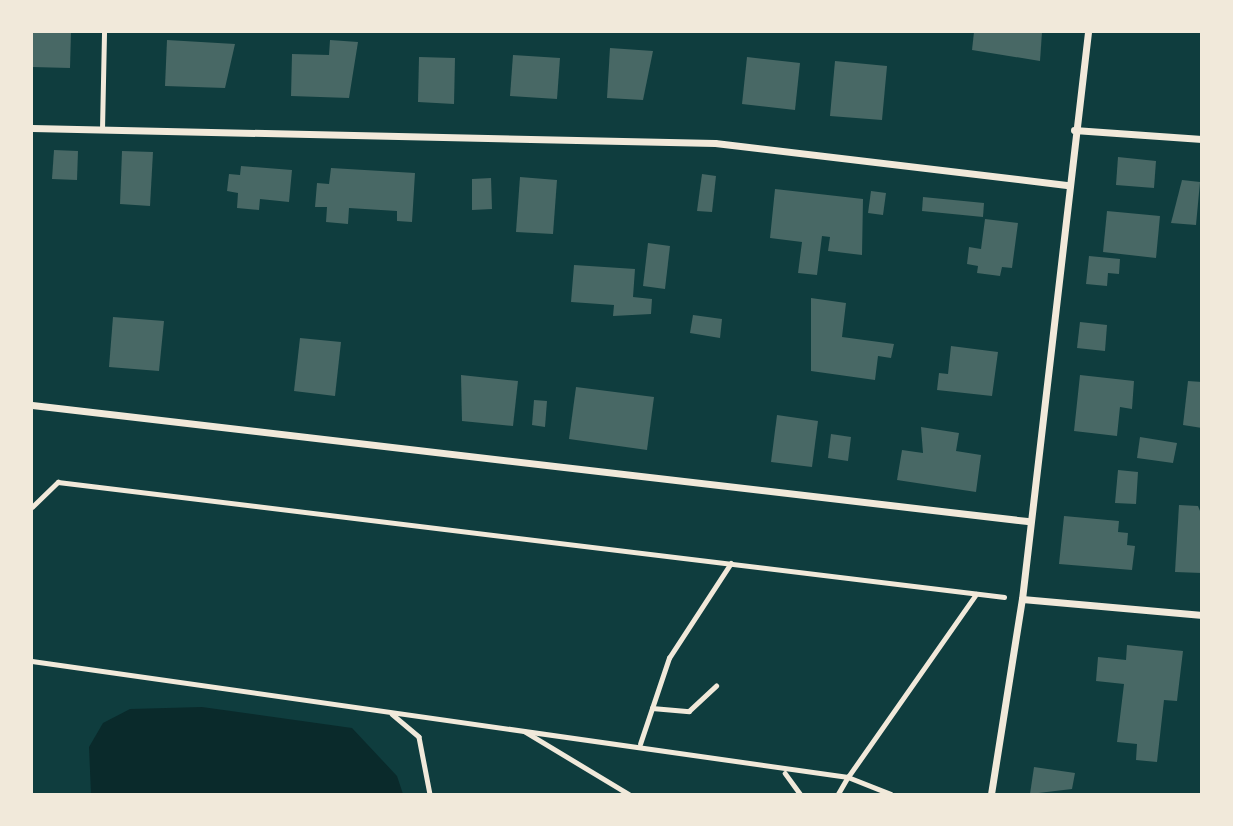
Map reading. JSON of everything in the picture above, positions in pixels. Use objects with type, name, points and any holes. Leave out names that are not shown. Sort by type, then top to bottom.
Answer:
[{"type":"street","points":[[992,794],[1021,599],[1027,522],[1066,185],[1088,32]]},
{"type":"street","points":[[32,128],[715,143],[1066,185]]},
{"type":"street","points":[[1074,130],[1202,139]]},
{"type":"street","points":[[32,405],[1027,522]]},
{"type":"street","points":[[1021,599],[1202,615]]},
{"type":"lane","points":[[102,129],[104,32]]},
{"type":"path","points":[[32,508],[58,482],[1021,599]]},
{"type":"path","points":[[639,744],[669,658],[731,563]]},
{"type":"path","points":[[838,794],[976,594]]},
{"type":"path","points":[[32,661],[391,713],[639,744],[785,772],[848,777],[891,794]]},
{"type":"path","points":[[652,708],[689,711],[716,686]]},
{"type":"path","points":[[391,713],[419,737],[430,794]]},
{"type":"path","points":[[520,729],[629,794]]},
{"type":"path","points":[[785,772],[800,794]]},
{"type":"water","points":[[202,707],[352,728],[397,776],[403,794],[91,794],[89,747],[103,723],[130,709]]},
{"type":"building","points":[[32,32],[71,32],[70,68],[32,67]]},
{"type":"building","points":[[974,32],[1042,32],[1040,61],[972,50]]},
{"type":"building","points":[[167,40],[235,44],[225,88],[165,86]]},
{"type":"building","points":[[330,40],[358,42],[349,98],[291,96],[292,54],[329,55]]},
{"type":"building","points":[[610,48],[653,51],[643,100],[607,98]]},
{"type":"building","points":[[513,55],[560,58],[557,99],[510,96]]},
{"type":"building","points":[[419,57],[455,58],[454,104],[418,102]]},
{"type":"building","points":[[747,57],[800,63],[795,110],[742,104]]},
{"type":"building","points":[[835,61],[887,66],[882,120],[830,116]]},
{"type":"building","points":[[54,150],[78,151],[77,180],[52,179]]},
{"type":"building","points":[[122,151],[153,152],[150,206],[120,204]]},
{"type":"building","points":[[1118,157],[1156,161],[1154,188],[1116,185]]},
{"type":"building","points":[[241,166],[292,170],[289,202],[260,199],[259,210],[237,208],[238,193],[227,191],[229,174],[240,175]]},
{"type":"building","points":[[331,168],[415,173],[412,222],[397,221],[397,211],[349,208],[348,224],[326,222],[327,207],[315,207],[317,183],[329,184]]},
{"type":"building","points":[[702,174],[716,176],[712,212],[697,211]]},
{"type":"building","points":[[520,177],[557,180],[553,234],[516,232]]},
{"type":"building","points":[[491,178],[492,209],[472,210],[472,179]]},
{"type":"building","points":[[1182,180],[1200,182],[1196,225],[1171,223]]},
{"type":"building","points":[[775,189],[863,199],[862,255],[828,251],[830,237],[822,236],[817,275],[798,273],[802,242],[770,238]]},
{"type":"building","points":[[871,191],[886,193],[883,215],[868,213]]},
{"type":"building","points":[[923,197],[984,203],[983,217],[922,211]]},
{"type":"building","points":[[1107,211],[1160,216],[1156,258],[1103,252]]},
{"type":"building","points":[[985,219],[1018,223],[1012,268],[1002,267],[1000,276],[977,273],[978,266],[967,264],[969,247],[981,249]]},
{"type":"building","points":[[648,243],[670,246],[665,289],[643,286]]},
{"type":"building","points":[[1089,256],[1120,259],[1119,274],[1108,273],[1107,286],[1086,284]]},
{"type":"building","points":[[574,265],[635,269],[633,297],[652,299],[651,314],[613,316],[614,305],[571,302]]},
{"type":"building","points":[[811,298],[846,303],[842,337],[894,344],[891,358],[878,356],[875,380],[811,371]]},
{"type":"building","points":[[693,315],[722,319],[720,338],[690,333]]},
{"type":"building","points":[[113,317],[164,321],[159,371],[109,367]]},
{"type":"building","points":[[1080,322],[1107,325],[1105,351],[1077,348]]},
{"type":"building","points":[[300,338],[341,342],[335,396],[294,391]]},
{"type":"building","points":[[951,346],[998,352],[992,396],[937,390],[939,373],[948,374]]},
{"type":"building","points":[[461,375],[518,381],[513,426],[462,421]]},
{"type":"building","points":[[1080,375],[1134,381],[1132,409],[1120,407],[1117,436],[1074,431]]},
{"type":"building","points":[[1188,381],[1202,382],[1202,428],[1183,425]]},
{"type":"building","points":[[576,387],[654,397],[647,450],[569,439]]},
{"type":"building","points":[[534,400],[547,401],[545,427],[532,425]]},
{"type":"building","points":[[777,415],[818,421],[812,467],[771,462]]},
{"type":"building","points":[[921,427],[959,433],[956,451],[981,455],[976,492],[897,480],[902,450],[923,453]]},
{"type":"building","points":[[831,434],[851,437],[848,461],[828,458]]},
{"type":"building","points":[[1140,437],[1177,443],[1173,463],[1137,458]]},
{"type":"building","points":[[1118,470],[1138,472],[1136,504],[1115,503]]},
{"type":"building","points":[[1179,505],[1198,506],[1202,516],[1202,573],[1175,572]]},
{"type":"building","points":[[1064,516],[1119,521],[1118,532],[1128,533],[1127,545],[1135,546],[1132,570],[1059,564]]},
{"type":"building","points":[[1127,645],[1183,651],[1177,701],[1164,700],[1157,762],[1136,760],[1137,744],[1117,742],[1124,684],[1096,681],[1098,657],[1126,660]]},
{"type":"building","points":[[1034,767],[1075,773],[1072,789],[1030,794]]}]
